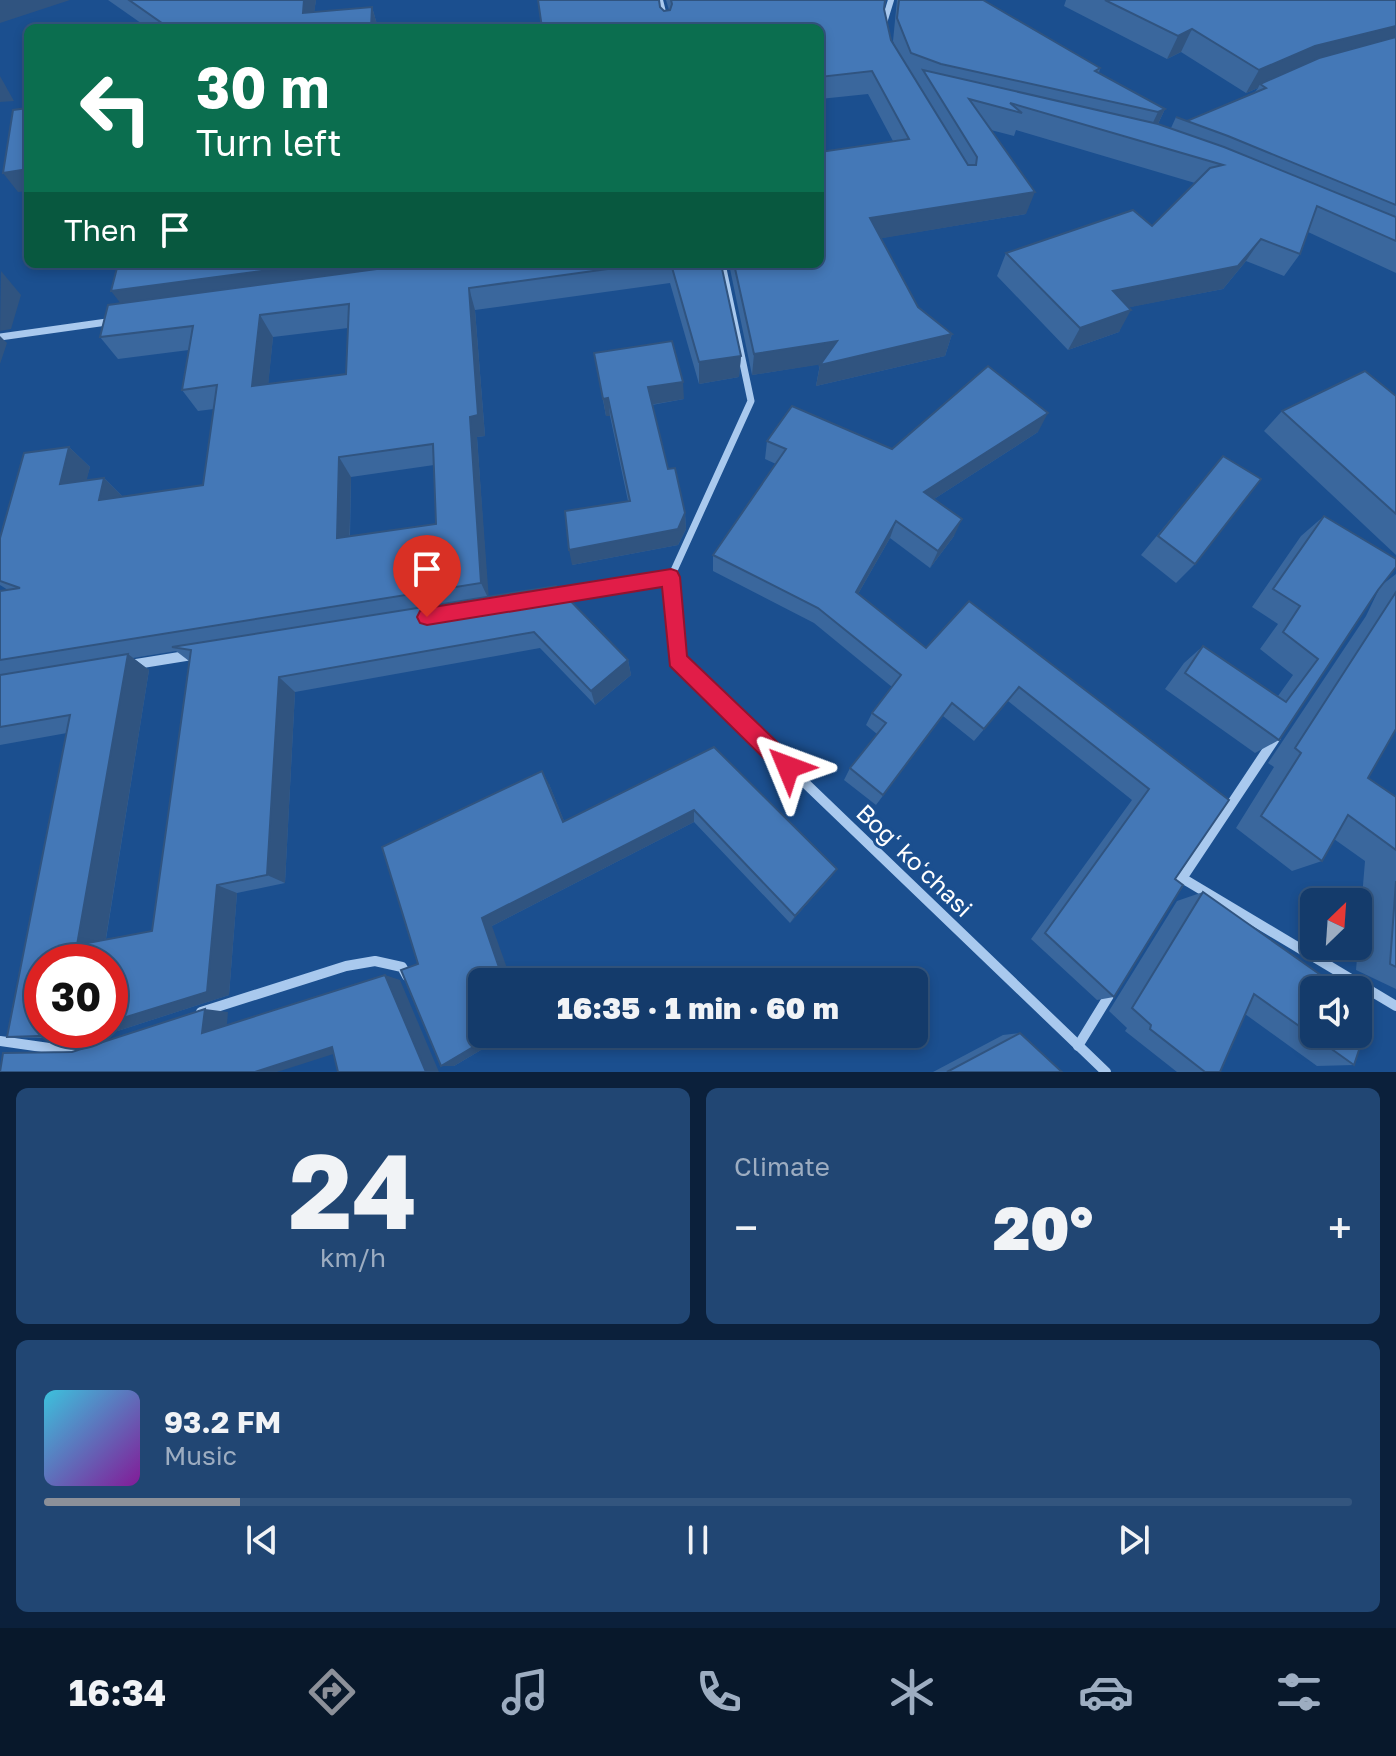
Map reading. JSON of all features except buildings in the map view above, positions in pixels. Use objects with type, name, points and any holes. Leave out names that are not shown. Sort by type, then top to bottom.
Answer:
[{"type":"street","points":[[660,0],[666,24]]},
{"type":"street","points":[[883,34],[883,23],[891,0]]},
{"type":"street","name":"Bogʻ koʻchasi","points":[[723,268],[751,401],[671,577],[677,660],[1106,1072]]},
{"type":"street","points":[[0,337],[127,320]]},
{"type":"street","points":[[546,597],[671,577]]},
{"type":"street","points":[[125,666],[203,653]]},
{"type":"street","points":[[1166,904],[1279,733]]},
{"type":"street","points":[[1182,878],[1396,1006]]},
{"type":"street","points":[[187,1017],[346,966],[375,961],[402,967],[414,989]]},
{"type":"street","points":[[1078,1046],[1118,981]]},
{"type":"street","points":[[0,1041],[7,1045],[24,1046]]},
{"type":"route","points":[[427,617],[671,577],[677,660],[788,767]]}]
